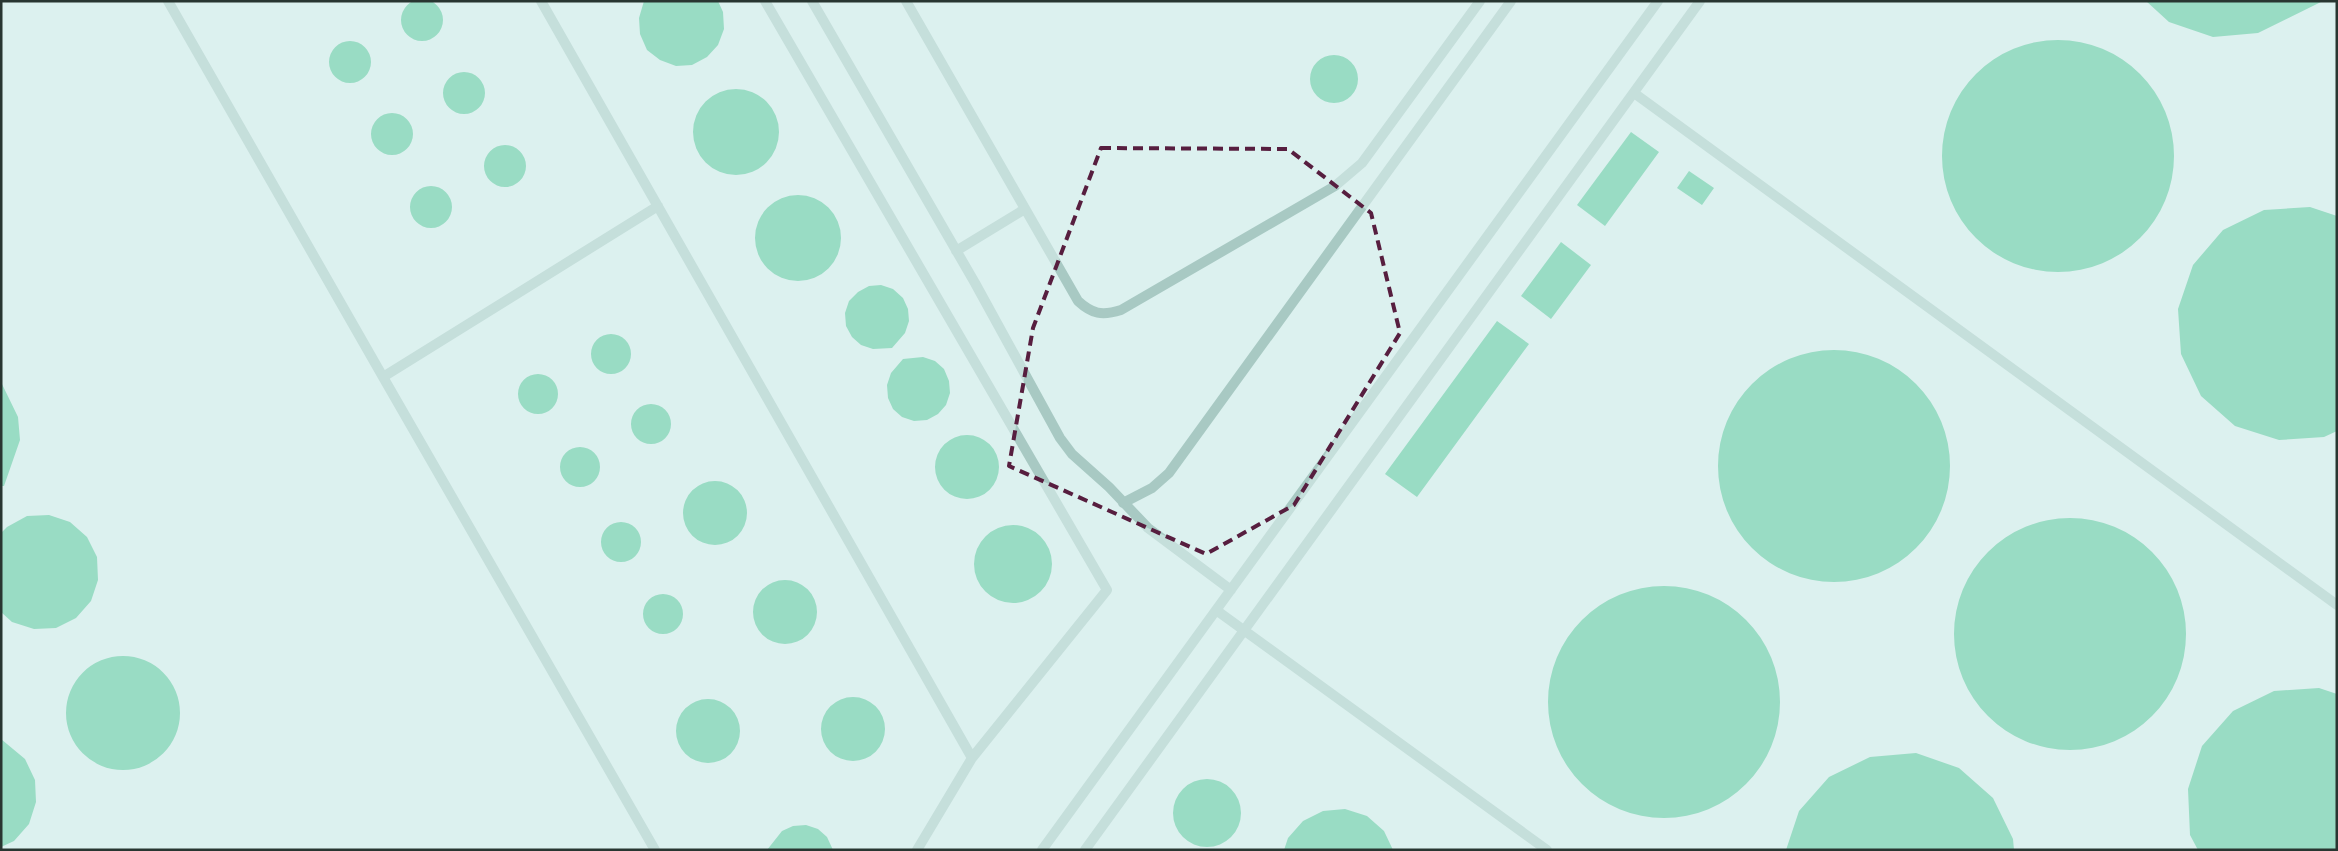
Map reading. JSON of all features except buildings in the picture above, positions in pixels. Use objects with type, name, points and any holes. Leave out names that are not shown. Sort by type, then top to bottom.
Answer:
[{"type":"lane","points":[[168,1],[654,850]]},
{"type":"lane","points":[[541,1],[972,758]]},
{"type":"lane","points":[[765,1],[1107,590],[972,758],[917,850]]},
{"type":"lane","points":[[812,1],[956,251],[1060,438],[1072,454],[1109,487],[1148,528],[1231,590]]},
{"type":"lane","points":[[906,1],[1078,300],[1087,309],[1096,314],[1108,314],[1121,310],[1336,186],[1352,173],[1362,163],[1480,1]]},
{"type":"lane","points":[[1123,503],[1152,488],[1168,473],[1511,1]]},
{"type":"lane","points":[[1042,850],[1658,1]]},
{"type":"lane","points":[[1085,850],[1700,1]]},
{"type":"lane","points":[[1634,92],[2337,605]]},
{"type":"lane","points":[[383,377],[658,206]]},
{"type":"lane","points":[[956,251],[1025,209]]},
{"type":"lane","points":[[1216,610],[1547,850]]},
{"type":"highlighted area","points":[[1101,148],[1288,149],[1371,213],[1400,333],[1294,505],[1206,554],[1009,466],[1033,328]]}]
